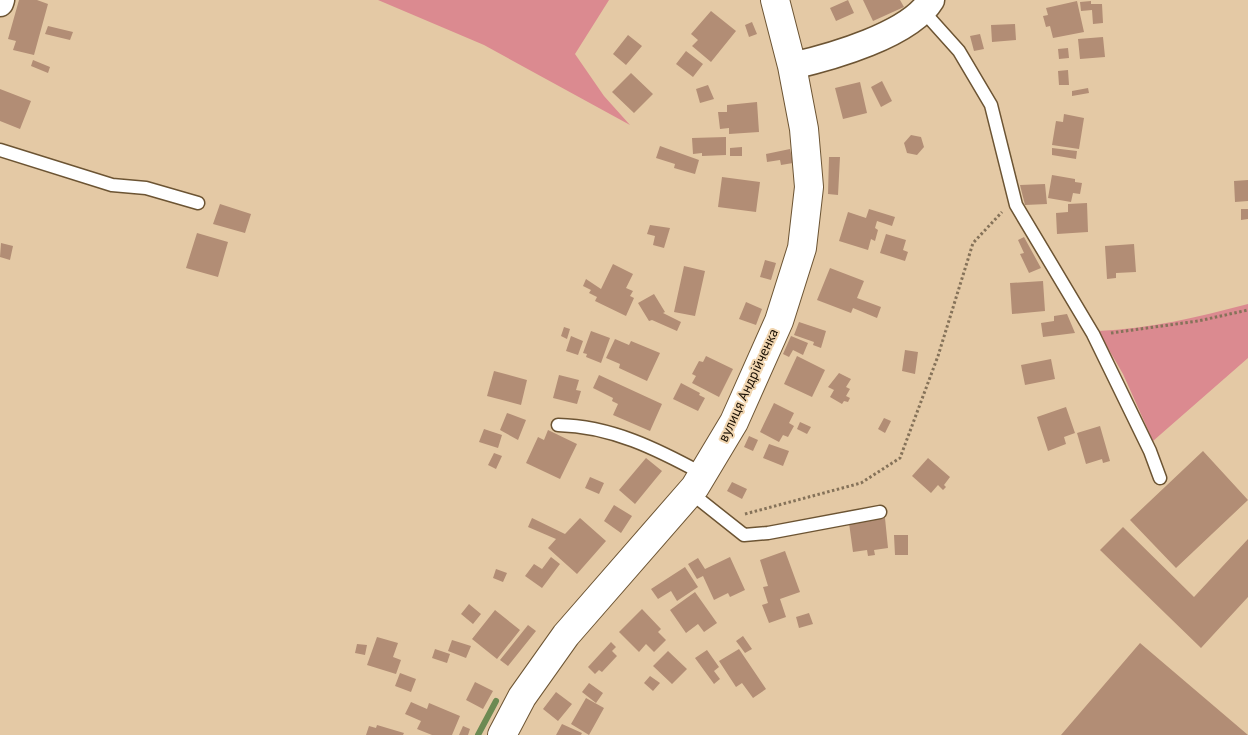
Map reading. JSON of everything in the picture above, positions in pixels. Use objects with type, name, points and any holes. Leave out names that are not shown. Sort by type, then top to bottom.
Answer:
[{"type":"street","name":"вулиця Андрійченка","points":[[502,735],[522,697],[566,635],[697,483],[734,422],[779,321],[802,248],[809,187],[804,129],[792,66],[775,0]]},
{"type":"street","points":[[792,66],[837,56],[900,27],[927,6]]},
{"type":"lane","points":[[927,6],[959,51],[991,105],[1016,205],[1093,334],[1150,451],[1160,478]]},
{"type":"lane","points":[[0,150],[112,185],[146,188],[198,203]]},
{"type":"lane","points":[[558,425],[602,430],[629,438],[661,451],[697,483],[720,515],[744,535],[768,533],[880,512]]},
{"type":"path","points":[[720,515],[754,513],[861,483],[900,458],[938,356],[973,243],[1005,209],[1016,205]]},
{"type":"path","points":[[1093,334],[1129,332],[1198,321],[1248,310]]},
{"type":"shaded area","points":[[378,0],[609,0],[575,54],[604,96],[630,125],[484,45]]},
{"type":"shaded area","points":[[1248,304],[1248,358],[1153,441],[1123,374],[1098,331],[1155,325]]},
{"type":"building","points":[[19,0],[37,0],[48,4],[34,55],[13,50],[16,41],[8,39]]},
{"type":"building","points":[[848,0],[854,13],[836,21],[830,8]]},
{"type":"building","points":[[863,0],[900,0],[904,7],[873,21]]},
{"type":"building","points":[[1077,1],[1084,32],[1053,38],[1050,26],[1046,27],[1043,16],[1048,15],[1046,8]]},
{"type":"building","points":[[1091,1],[1091,4],[1102,4],[1103,23],[1093,24],[1092,10],[1081,11],[1080,2]]},
{"type":"building","points":[[711,11],[736,31],[711,62],[692,46],[698,40],[691,34]]},
{"type":"building","points":[[752,22],[757,34],[749,37],[745,25]]},
{"type":"building","points":[[1015,24],[1016,40],[992,42],[991,25]]},
{"type":"building","points":[[48,26],[73,32],[70,40],[45,34]]},
{"type":"building","points":[[980,34],[984,49],[974,51],[970,36]]},
{"type":"building","points":[[628,35],[642,46],[626,65],[613,54]]},
{"type":"building","points":[[1103,37],[1105,57],[1080,59],[1078,39]]},
{"type":"building","points":[[1068,48],[1069,58],[1059,59],[1058,49]]},
{"type":"building","points":[[686,51],[703,64],[693,77],[676,64]]},
{"type":"building","points":[[33,60],[50,67],[48,73],[31,66]]},
{"type":"building","points":[[1068,70],[1069,85],[1059,85],[1058,71]]},
{"type":"building","points":[[631,73],[653,94],[634,113],[612,92]]},
{"type":"building","points":[[882,81],[892,101],[881,107],[871,87]]},
{"type":"building","points":[[860,82],[867,113],[843,119],[835,88]]},
{"type":"building","points":[[708,85],[714,99],[700,103],[696,89]]},
{"type":"building","points":[[1088,88],[1089,93],[1072,96],[1072,91]]},
{"type":"building","points":[[0,89],[31,101],[20,129],[0,121]]},
{"type":"building","points":[[757,102],[759,132],[729,134],[729,128],[720,129],[718,112],[727,112],[727,105]]},
{"type":"building","points":[[1064,114],[1084,118],[1079,149],[1052,145],[1056,121],[1063,122]]},
{"type":"building","points":[[911,135],[921,137],[924,147],[917,155],[907,153],[904,143]]},
{"type":"building","points":[[726,137],[726,155],[702,156],[702,153],[693,154],[692,138]]},
{"type":"building","points":[[660,146],[699,160],[695,174],[674,168],[675,164],[656,158]]},
{"type":"building","points":[[742,147],[742,156],[730,156],[730,148]]},
{"type":"building","points":[[1052,148],[1077,151],[1076,159],[1052,155]]},
{"type":"building","points":[[790,149],[793,163],[781,165],[780,160],[767,162],[766,154]]},
{"type":"building","points":[[829,157],[840,157],[838,195],[828,194]]},
{"type":"building","points":[[1052,175],[1075,179],[1075,182],[1082,183],[1080,194],[1073,193],[1071,202],[1048,198]]},
{"type":"building","points":[[722,177],[760,182],[756,212],[718,207]]},
{"type":"building","points":[[1248,180],[1248,201],[1235,202],[1234,181]]},
{"type":"building","points":[[1045,184],[1047,204],[1025,205],[1020,185]]},
{"type":"building","points":[[1087,203],[1088,232],[1057,234],[1056,213],[1068,212],[1068,204]]},
{"type":"building","points":[[220,204],[251,214],[245,233],[213,224]]},
{"type":"building","points":[[869,209],[895,217],[892,226],[877,221],[875,228],[878,230],[875,241],[871,239],[868,250],[839,241],[848,212],[866,218]]},
{"type":"building","points":[[1241,209],[1248,209],[1248,219],[1241,220]]},
{"type":"building","points":[[650,225],[670,228],[664,248],[653,245],[655,236],[647,234]]},
{"type":"building","points":[[197,233],[228,242],[218,277],[186,268]]},
{"type":"building","points":[[886,234],[906,240],[903,250],[908,252],[905,261],[880,253]]},
{"type":"building","points":[[1024,237],[1041,268],[1029,273],[1020,254],[1024,253],[1018,240]]},
{"type":"building","points":[[1,243],[13,246],[10,260],[0,257]]},
{"type":"building","points":[[1134,244],[1136,272],[1116,273],[1116,278],[1107,279],[1105,246]]},
{"type":"building","points":[[765,260],[776,263],[771,280],[760,277]]},
{"type":"building","points":[[613,264],[633,274],[626,288],[633,291],[630,296],[634,298],[626,316],[595,301],[597,297],[589,293],[591,290],[583,286],[586,279],[601,289]]},
{"type":"building","points":[[684,266],[705,271],[695,316],[674,312]]},
{"type":"building","points":[[830,268],[864,281],[857,298],[881,307],[877,318],[853,308],[851,313],[817,300]]},
{"type":"building","points":[[1043,281],[1045,311],[1012,314],[1010,283]]},
{"type":"building","points":[[654,294],[665,312],[663,313],[681,322],[677,331],[652,320],[649,321],[638,303]]},
{"type":"building","points":[[746,302],[762,309],[756,325],[739,319]]},
{"type":"building","points":[[1067,314],[1075,333],[1043,337],[1041,323],[1054,321],[1054,316]]},
{"type":"building","points":[[799,322],[826,331],[821,348],[813,345],[814,342],[794,335]]},
{"type":"building","points":[[564,327],[570,329],[567,339],[561,336]]},
{"type":"building","points":[[591,331],[610,338],[601,363],[586,357],[587,354],[583,353]]},
{"type":"building","points":[[571,336],[583,341],[578,355],[566,351]]},
{"type":"building","points":[[791,336],[808,343],[803,355],[793,350],[789,357],[783,354]]},
{"type":"building","points":[[615,339],[629,345],[631,341],[660,353],[647,381],[619,368],[620,364],[606,358]]},
{"type":"building","points":[[905,350],[918,352],[915,374],[902,371]]},
{"type":"building","points":[[706,356],[733,369],[719,397],[692,383],[696,376],[692,374],[699,361],[703,362]]},
{"type":"building","points":[[797,356],[825,370],[812,397],[784,384]]},
{"type":"building","points":[[1051,359],[1055,379],[1025,385],[1021,365]]},
{"type":"building","points":[[494,371],[527,380],[521,405],[487,396]]},
{"type":"building","points":[[839,373],[851,379],[846,387],[850,389],[846,396],[850,398],[848,402],[844,401],[842,404],[830,397],[834,390],[828,387]]},
{"type":"building","points":[[559,375],[579,380],[576,390],[581,391],[577,404],[553,398]]},
{"type":"building","points":[[599,375],[662,404],[650,431],[613,415],[618,404],[612,401],[613,398],[593,388]]},
{"type":"building","points":[[681,383],[700,393],[699,395],[705,398],[698,411],[673,399]]},
{"type":"building","points":[[774,403],[794,413],[789,423],[794,426],[788,437],[783,435],[779,442],[760,432]]},
{"type":"building","points":[[1066,407],[1075,433],[1064,437],[1066,444],[1048,451],[1037,417]]},
{"type":"building","points":[[507,413],[526,420],[518,440],[500,430]]},
{"type":"building","points":[[884,418],[891,421],[885,433],[878,429]]},
{"type":"building","points":[[800,422],[811,427],[807,434],[797,429]]},
{"type":"building","points":[[1100,426],[1110,461],[1103,463],[1102,459],[1086,464],[1077,433]]},
{"type":"building","points":[[484,429],[502,435],[498,448],[479,442]]},
{"type":"building","points":[[548,430],[577,444],[560,479],[526,463],[538,437],[544,440]]},
{"type":"building","points":[[749,436],[758,440],[753,451],[744,447]]},
{"type":"building","points":[[769,444],[789,451],[783,466],[763,458]]},
{"type":"building","points":[[1203,451],[1248,500],[1176,568],[1130,520]]},
{"type":"building","points":[[494,453],[502,456],[496,469],[488,465]]},
{"type":"building","points":[[646,458],[662,471],[635,504],[619,490]]},
{"type":"building","points":[[928,458],[950,477],[943,490],[938,485],[931,493],[912,476]]},
{"type":"building","points":[[590,477],[604,483],[599,494],[585,488]]},
{"type":"building","points":[[732,482],[747,489],[742,499],[727,491]]},
{"type":"building","points":[[614,505],[632,516],[621,533],[604,521]]},
{"type":"building","points":[[532,518],[565,534],[580,518],[606,541],[577,574],[548,548],[556,539],[528,527]]},
{"type":"building","points":[[885,518],[888,548],[874,550],[875,555],[868,556],[867,550],[853,552],[849,523]]},
{"type":"building","points":[[1123,527],[1194,597],[1248,539],[1248,597],[1201,648],[1100,550]]},
{"type":"building","points":[[894,535],[908,535],[908,555],[895,555]]},
{"type":"building","points":[[785,551],[800,592],[780,599],[786,617],[769,623],[762,605],[768,603],[763,587],[768,586],[760,560]]},
{"type":"building","points":[[551,557],[560,564],[542,588],[525,576],[534,564],[542,569]]},
{"type":"building","points":[[730,557],[745,590],[730,597],[728,593],[714,600],[703,576],[697,579],[688,564],[698,558],[705,569]]},
{"type":"building","points":[[685,567],[698,587],[677,601],[671,591],[658,599],[651,589]]},
{"type":"building","points":[[496,569],[507,573],[503,582],[493,578]]},
{"type":"building","points":[[695,592],[717,623],[704,632],[698,624],[686,633],[670,610]]},
{"type":"building","points":[[469,604],[481,614],[473,624],[461,614]]},
{"type":"building","points":[[642,609],[661,629],[658,632],[666,640],[654,652],[646,644],[639,652],[619,632]]},
{"type":"building","points":[[495,610],[520,630],[497,659],[472,639]]},
{"type":"building","points":[[809,613],[813,624],[799,628],[796,617]]},
{"type":"building","points":[[528,625],[536,631],[508,666],[500,660]]},
{"type":"building","points":[[743,636],[752,649],[745,653],[736,641]]},
{"type":"building","points":[[377,637],[398,643],[393,657],[401,660],[396,674],[367,665]]},
{"type":"building","points":[[452,640],[471,646],[466,658],[448,651]]},
{"type":"building","points":[[611,642],[616,647],[612,651],[617,656],[602,672],[599,670],[595,674],[588,667]]},
{"type":"building","points":[[1140,643],[1248,735],[1061,735]]},
{"type":"building","points":[[357,644],[367,645],[365,655],[355,653]]},
{"type":"building","points":[[435,649],[450,654],[447,663],[432,658]]},
{"type":"building","points":[[739,649],[766,689],[753,698],[742,683],[736,687],[719,661]]},
{"type":"building","points":[[707,650],[719,667],[714,671],[720,679],[714,684],[695,658]]},
{"type":"building","points":[[668,651],[687,669],[672,684],[653,666]]},
{"type":"building","points":[[400,673],[416,679],[411,692],[395,686]]},
{"type":"building","points":[[650,676],[660,683],[653,691],[644,683]]},
{"type":"building","points":[[475,682],[493,691],[483,709],[466,700]]},
{"type":"building","points":[[589,683],[603,693],[596,703],[582,692]]},
{"type":"building","points":[[556,692],[572,704],[558,721],[543,709]]},
{"type":"building","points":[[586,698],[604,708],[589,735],[571,724]]},
{"type":"building","points":[[411,702],[427,709],[429,703],[460,716],[452,735],[432,735],[417,729],[421,721],[405,714]]},
{"type":"building","points":[[562,724],[582,733],[581,735],[556,735]]},
{"type":"building","points":[[377,725],[404,733],[403,735],[366,735],[369,726],[376,728]]},
{"type":"building","points":[[463,726],[470,729],[468,735],[459,735]]},
{"type":"waterway","points":[[478,735],[496,701]]}]
